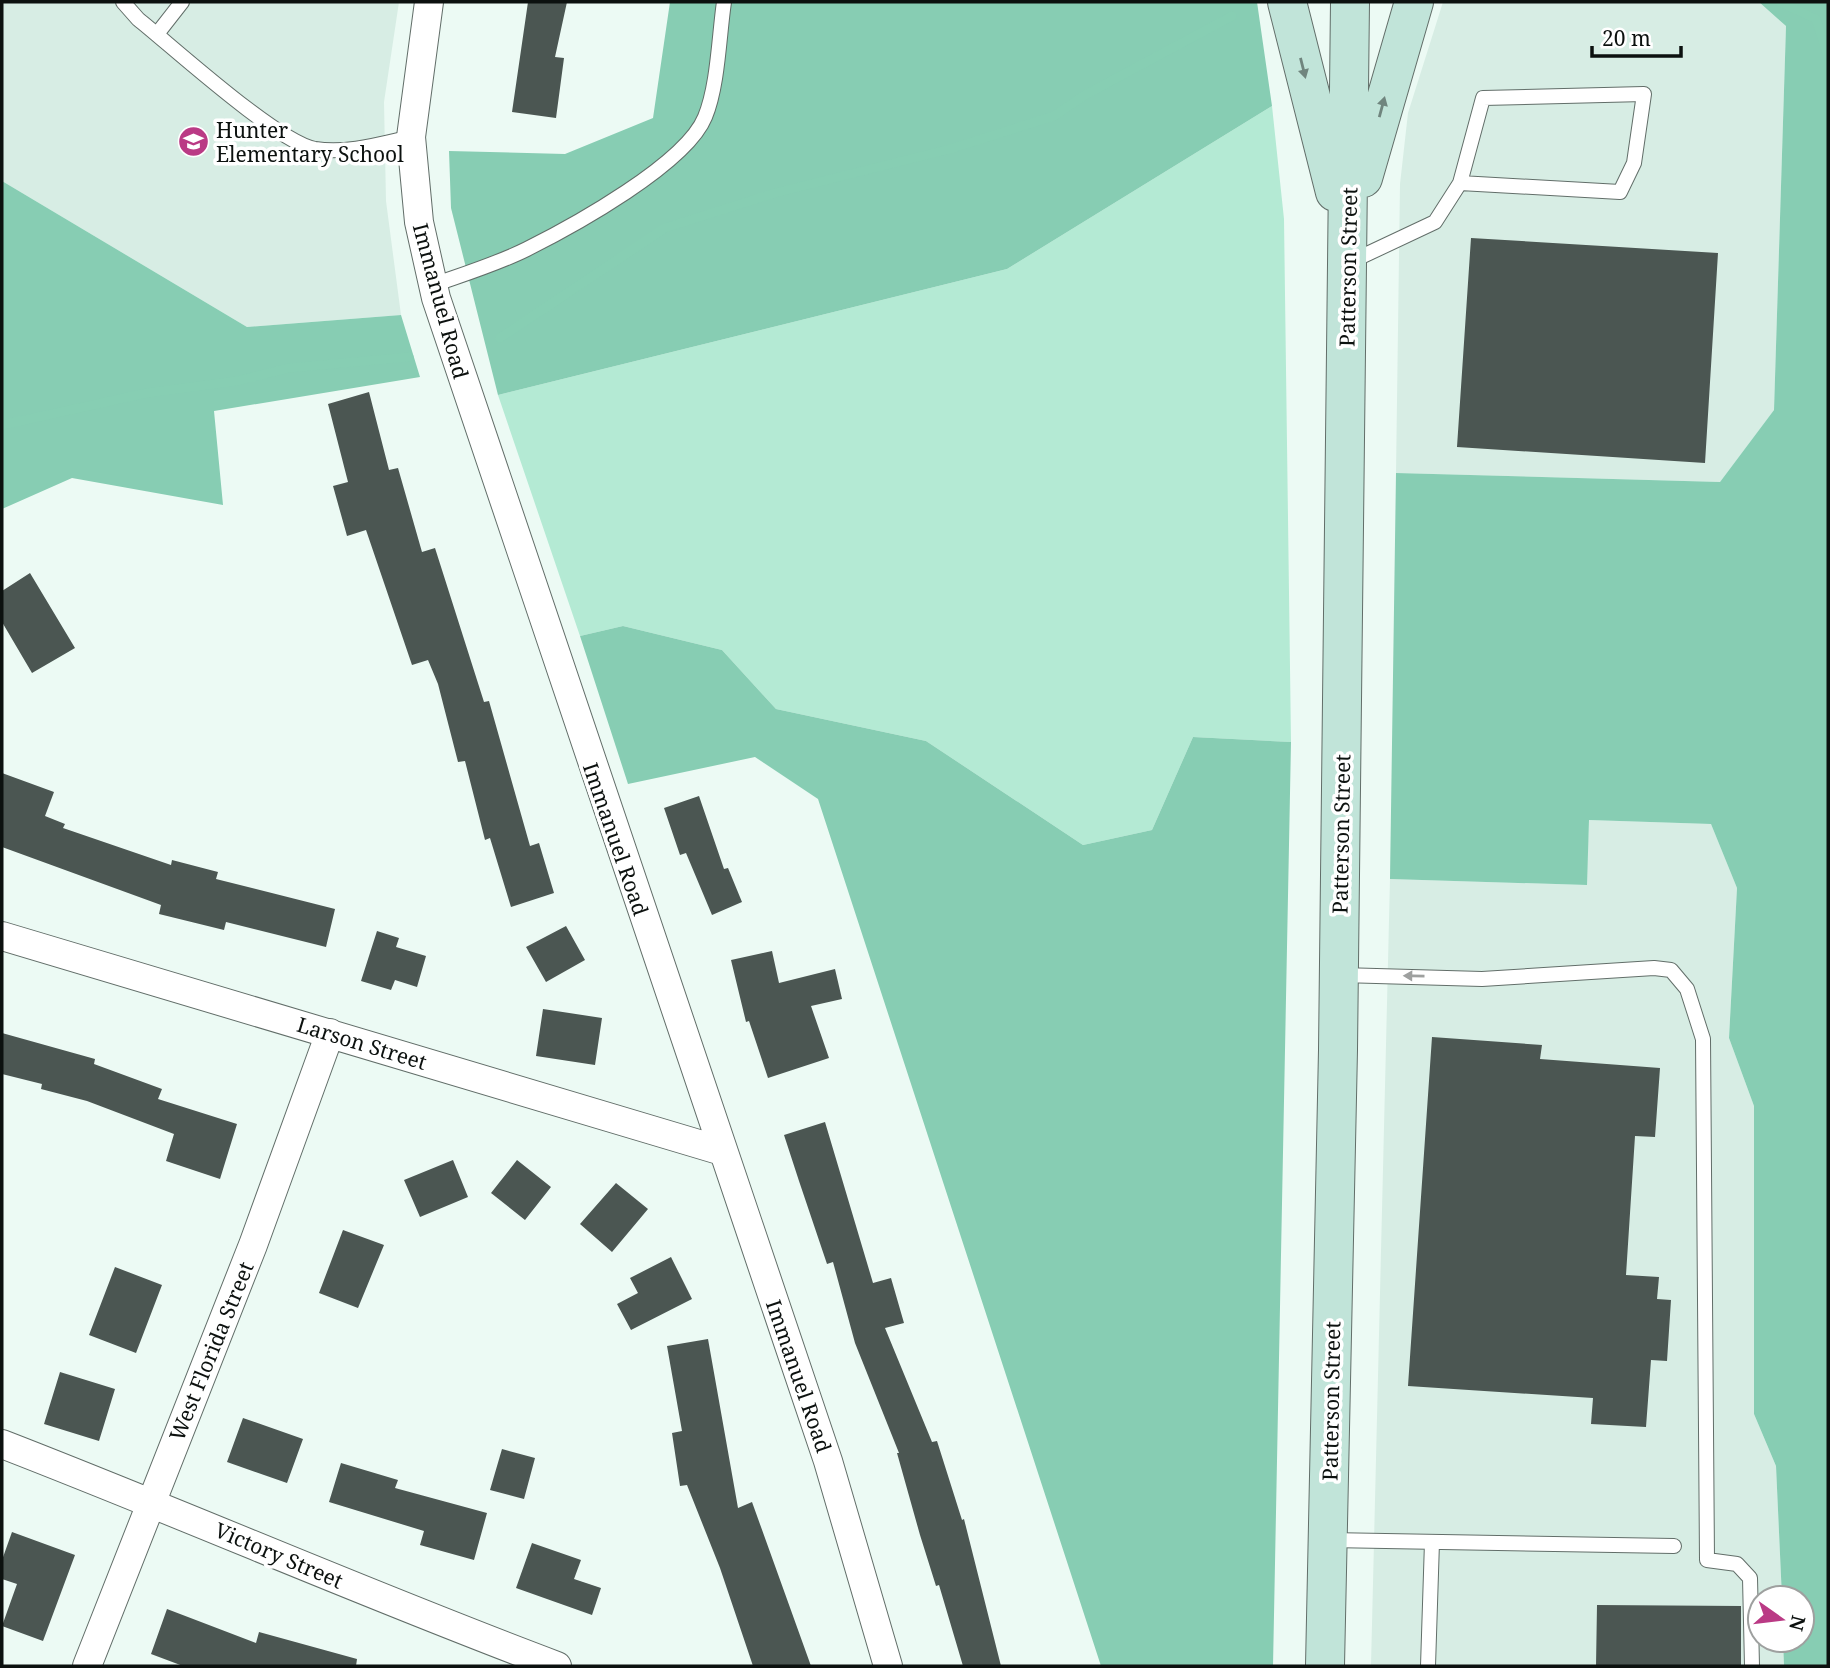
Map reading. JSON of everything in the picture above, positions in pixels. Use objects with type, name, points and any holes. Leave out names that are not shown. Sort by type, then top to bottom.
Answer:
[{"type":"main road","points":[[1287,2],[1349,253]]},
{"type":"main road","name":"Patterson Street","points":[[1325,1666],[1339,975],[1350,2]]},
{"type":"main road","points":[[1349,253],[1366,166],[1414,2]]},
{"type":"street","name":"Immanuel Road","points":[[429,2],[411,137],[419,222],[433,285],[465,391],[828,1461],[888,1666]]},
{"type":"street","name":"Larson Street","points":[[2,936],[722,1151]]},
{"type":"street","name":"West Florida Street","points":[[87,1666],[253,1245],[330,1033]]},
{"type":"street","name":"Victory Street","points":[[2,1444],[151,1501],[441,1623],[557,1666]]},
{"type":"lane","points":[[123,2],[157,34],[280,134],[314,149],[357,150],[411,137]]},
{"type":"lane","points":[[157,34],[182,2]]},
{"type":"lane","points":[[433,285],[527,249],[636,185],[691,141],[705,117],[711,96],[723,2]]},
{"type":"lane","points":[[1349,253],[1435,222],[1460,183],[1483,98],[1644,94],[1634,163],[1620,192],[1460,183]]},
{"type":"lane","points":[[1339,975],[1482,978],[1654,968],[1671,970],[1687,989],[1703,1039],[1707,1560],[1737,1564],[1749,1578],[1752,1666]]},
{"type":"lane","points":[[1328,1540],[1674,1546]]},
{"type":"lane","points":[[1428,1666],[1432,1542]]},
{"type":"shaded area","name":"Hunter Elementary School","points":[[2,2],[399,2],[384,102],[386,201],[401,315],[247,327],[2,181]]},
{"type":"shaded area","points":[[1443,2],[1759,2],[1786,26],[1774,410],[1720,482],[1396,473],[1400,184],[1408,113]]},
{"type":"shaded area","points":[[1589,820],[1711,824],[1737,888],[1729,1038],[1754,1106],[1754,1414],[1776,1466],[1781,1584],[1746,1584],[1746,1654],[1784,1654],[1784,1666],[1371,1666],[1390,879],[1586,885]]},
{"type":"green space","points":[[670,2],[1257,2],[1272,106],[1007,269],[498,395],[451,208],[449,151],[565,154],[653,118]]},
{"type":"green space","points":[[1759,2],[1828,2],[1828,1666],[1784,1666],[1784,1654],[1816,1654],[1816,1584],[1781,1584],[1776,1466],[1754,1414],[1754,1106],[1729,1038],[1737,888],[1711,824],[1589,820],[1587,885],[1390,879],[1396,473],[1720,482],[1774,410],[1786,26]]},
{"type":"green space","points":[[1272,106],[1284,219],[1291,742],[1193,737],[1152,830],[1083,845],[926,741],[776,709],[722,650],[623,626],[580,636],[498,395],[1007,269]]},
{"type":"green space","points":[[2,181],[247,327],[401,315],[420,377],[214,411],[223,505],[72,478],[2,509]]},
{"type":"green space","points":[[623,626],[722,650],[776,709],[926,741],[1083,845],[1152,830],[1193,737],[1291,742],[1273,1666],[1101,1666],[818,799],[755,757],[628,784],[580,636]]},
{"type":"building","points":[[528,2],[567,2],[555,57],[564,58],[556,118],[512,112]]},
{"type":"building","points":[[1471,238],[1718,253],[1705,463],[1457,447]]},
{"type":"building","points":[[369,392],[389,470],[398,468],[422,552],[435,548],[484,702],[489,701],[530,846],[539,843],[554,893],[511,907],[490,838],[485,840],[465,761],[458,762],[438,684],[428,660],[412,665],[366,530],[347,536],[333,486],[348,482],[328,404]]},
{"type":"building","points":[[30,573],[75,648],[32,673],[2,622],[2,591]]},
{"type":"building","points":[[2,773],[54,792],[45,816],[65,824],[63,828],[171,865],[172,860],[218,872],[216,879],[335,909],[326,947],[226,922],[224,930],[159,914],[161,905],[2,847]]},
{"type":"building","points":[[699,796],[724,869],[728,868],[742,902],[712,915],[686,853],[680,855],[664,808]]},
{"type":"building","points":[[566,926],[585,960],[546,982],[526,947]]},
{"type":"building","points":[[377,931],[399,938],[396,947],[426,956],[417,987],[395,980],[391,990],[361,981]]},
{"type":"building","points":[[772,951],[779,983],[835,969],[842,999],[811,1006],[829,1058],[768,1078],[749,1021],[746,1022],[731,960]]},
{"type":"building","points":[[543,1009],[602,1018],[595,1065],[536,1056]]},
{"type":"building","points":[[2,1033],[95,1059],[94,1064],[162,1089],[158,1099],[237,1124],[220,1179],[166,1161],[174,1134],[87,1101],[41,1089],[42,1084],[2,1074]]},
{"type":"building","points":[[1432,1037],[1542,1045],[1540,1059],[1660,1068],[1655,1137],[1635,1136],[1626,1275],[1659,1277],[1657,1299],[1671,1300],[1667,1361],[1651,1360],[1646,1427],[1591,1424],[1593,1398],[1408,1386]]},
{"type":"building","points":[[825,1122],[873,1283],[891,1278],[904,1323],[885,1328],[932,1442],[937,1441],[962,1520],[964,1519],[1001,1666],[963,1666],[939,1585],[936,1586],[920,1535],[899,1453],[855,1343],[833,1262],[827,1264],[784,1135]]},
{"type":"building","points":[[453,1160],[468,1197],[420,1217],[404,1180]]},
{"type":"building","points":[[517,1160],[551,1187],[525,1220],[491,1193]]},
{"type":"building","points":[[616,1183],[648,1209],[612,1252],[580,1224]]},
{"type":"building","points":[[343,1230],[384,1245],[358,1308],[319,1293]]},
{"type":"building","points":[[671,1257],[692,1299],[631,1330],[617,1304],[638,1293],[630,1278]]},
{"type":"building","points":[[115,1267],[162,1285],[136,1353],[89,1335]]},
{"type":"building","points":[[708,1339],[738,1508],[752,1502],[811,1666],[753,1666],[720,1568],[687,1485],[680,1486],[672,1433],[682,1431],[667,1346]]},
{"type":"building","points":[[60,1372],[115,1389],[99,1441],[44,1424]]},
{"type":"building","points":[[243,1418],[303,1439],[287,1483],[227,1462]]},
{"type":"building","points":[[502,1449],[535,1458],[524,1499],[490,1490]]},
{"type":"building","points":[[341,1463],[398,1480],[395,1488],[487,1513],[474,1560],[420,1545],[424,1531],[329,1502]]},
{"type":"building","points":[[12,1532],[75,1555],[43,1641],[2,1626],[17,1584],[2,1579],[2,1560]]},
{"type":"building","points":[[532,1543],[581,1560],[574,1579],[601,1588],[592,1615],[516,1588]]},
{"type":"building","points":[[1597,1605],[1741,1606],[1741,1666],[1596,1666]]},
{"type":"building","points":[[167,1609],[256,1643],[259,1632],[357,1659],[356,1666],[183,1666],[151,1654]]},
{"type":"waterway","points":[[1780,2],[1816,19],[1828,57]]},
{"type":"waterway","points":[[500,338],[665,228],[775,193],[950,149],[1054,116],[1085,95],[1232,16]]},
{"type":"waterway","points":[[2,425],[147,393],[237,381],[289,368],[409,357]]},
{"type":"place","name":"Hunter Elementary School","points":[[193,142]]}]
